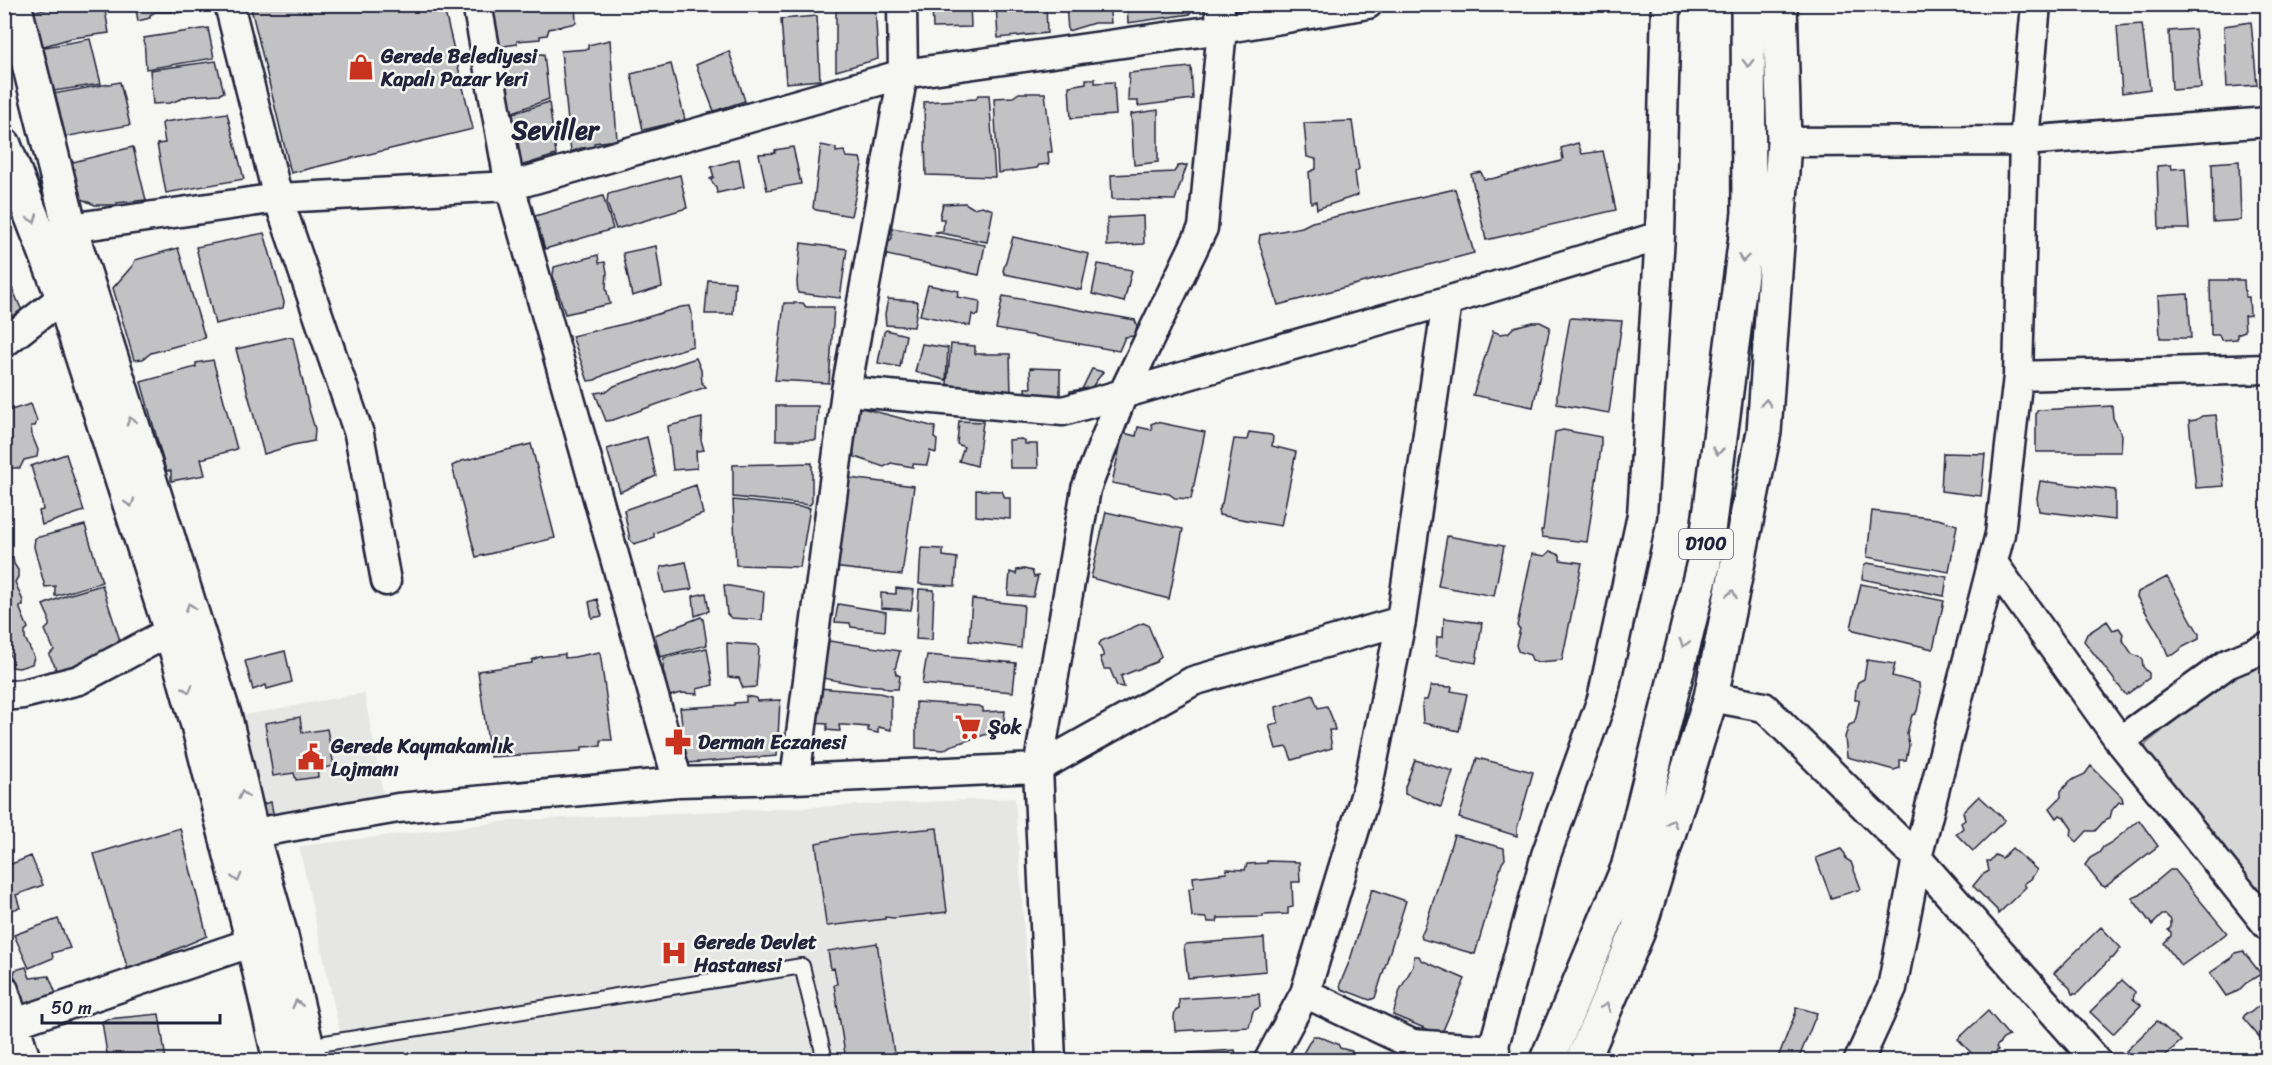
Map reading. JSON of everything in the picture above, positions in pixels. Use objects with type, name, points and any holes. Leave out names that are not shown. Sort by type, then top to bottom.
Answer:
[{"type":"main road","points":[[14,4],[70,228],[225,718],[239,836]]},
{"type":"main road","name":"D100","points":[[1547,1060],[1628,868],[1704,562],[1749,213],[1748,4]]},
{"type":"main road","name":"D100","points":[[1583,1060],[1638,931],[1711,697],[1764,432],[1784,142],[1780,4]]},
{"type":"main road","points":[[4,145],[63,297],[171,631],[198,725],[239,836],[267,939],[293,1053]]},
{"type":"street","points":[[229,4],[279,198],[359,434],[386,581]]},
{"type":"street","points":[[477,4],[510,186],[678,782]]},
{"type":"street","points":[[795,779],[846,390],[903,74],[903,4]]},
{"type":"street","points":[[70,228],[279,198],[510,186],[903,74],[1221,17],[1368,4]]},
{"type":"street","points":[[1305,993],[1412,1044],[1492,1055],[1546,855],[1602,699],[1642,515],[1660,236],[1666,4]]},
{"type":"street","points":[[1859,1060],[1892,988],[1917,858],[2000,534],[2018,376],[2024,141],[2036,4]]},
{"type":"street","points":[[1051,1060],[1038,768],[1086,489],[1122,396],[1203,228],[1221,17]]},
{"type":"street","points":[[1784,142],[2024,141],[2268,123]]},
{"type":"street","points":[[846,390],[1063,411],[1122,396],[1447,301],[1660,236]]},
{"type":"street","points":[[4,343],[63,297],[83,269]]},
{"type":"street","points":[[1269,1060],[1305,993],[1368,786],[1401,621],[1447,301]]},
{"type":"street","points":[[2018,376],[2268,369]]},
{"type":"street","points":[[1993,563],[2120,741],[2268,926]]},
{"type":"street","points":[[239,836],[398,808],[678,782],[1038,768],[1193,681],[1401,621]]},
{"type":"street","points":[[4,696],[23,694],[79,680],[171,631]]},
{"type":"street","points":[[2120,741],[2227,664],[2268,647]]},
{"type":"street","points":[[1711,697],[1764,707],[1917,858],[2096,1060]]},
{"type":"street","points":[[15,1023],[267,939]]},
{"type":"street","points":[[4,990],[26,1060]]},
{"type":"lane","points":[[293,1053],[802,966],[825,1060]]},
{"type":"shaded area","points":[[2267,658],[2267,907],[2145,754],[2146,744],[2231,676]]},
{"type":"shaded area","name":"Gerede Kaymakamlık Lojmanı","points":[[364,693],[384,798],[258,821],[239,716]]},
{"type":"shaded area","name":"Gerede Devlet Hastanesi","points":[[1015,798],[1033,1060],[346,1060],[299,846],[519,820]]},
{"type":"building","points":[[46,4],[104,4],[109,33],[72,38],[37,48],[29,12],[46,9]]},
{"type":"building","points":[[135,4],[199,4],[200,10],[176,13],[173,9],[172,12],[155,12],[150,15],[150,18],[138,21]]},
{"type":"building","name":"Gerede Belediyesi Kapalı Pazar Yeri","points":[[250,4],[443,4],[473,129],[291,173]]},
{"type":"building","points":[[487,4],[575,4],[576,23],[549,29],[547,35],[540,36],[540,39],[517,41],[517,44],[491,48]]},
{"type":"building","points":[[836,4],[875,4],[878,59],[836,71]]},
{"type":"building","points":[[932,4],[970,4],[971,27],[933,28]]},
{"type":"building","points":[[996,4],[1046,4],[1047,33],[998,38]]},
{"type":"building","points":[[1066,4],[1109,4],[1111,23],[1094,23],[1068,31]]},
{"type":"building","points":[[1127,4],[1190,4],[1190,14],[1128,23]]},
{"type":"building","points":[[817,16],[820,80],[786,83],[781,19]]},
{"type":"building","points":[[2251,22],[2257,85],[2227,87],[2224,26]]},
{"type":"building","points":[[2142,24],[2150,89],[2122,93],[2117,26]]},
{"type":"building","points":[[208,28],[214,58],[146,69],[144,38]]},
{"type":"building","points":[[2195,29],[2201,88],[2172,90],[2169,31]]},
{"type":"building","points":[[90,39],[101,84],[47,92],[39,48]]},
{"type":"building","points":[[610,40],[617,140],[594,143],[595,147],[581,148],[571,152],[561,51],[588,49],[588,45]]},
{"type":"building","points":[[729,51],[745,101],[714,111],[696,65]]},
{"type":"building","points":[[544,54],[549,99],[505,115],[492,66],[519,61],[519,55]]},
{"type":"building","points":[[216,61],[224,92],[189,96],[170,103],[153,104],[150,70]]},
{"type":"building","points":[[671,64],[685,120],[643,130],[631,74]]},
{"type":"building","points":[[1191,67],[1193,99],[1138,106],[1138,101],[1128,101],[1129,73]]},
{"type":"building","points":[[1086,79],[1095,79],[1095,83],[1114,82],[1116,115],[1071,118],[1069,86],[1086,83]]},
{"type":"building","points":[[120,82],[130,125],[58,138],[47,95]]},
{"type":"building","points":[[1019,93],[1045,93],[1052,152],[1048,152],[1049,164],[1039,165],[1037,168],[998,173],[994,98],[1013,97]]},
{"type":"building","points":[[978,95],[989,95],[995,177],[926,175],[924,102],[976,99]]},
{"type":"building","points":[[549,102],[556,155],[517,167],[506,116]]},
{"type":"building","points":[[1158,110],[1158,162],[1134,165],[1131,114]]},
{"type":"building","points":[[227,113],[244,179],[166,193],[157,144],[165,143],[162,124]]},
{"type":"building","points":[[1352,121],[1359,169],[1355,172],[1358,195],[1317,209],[1316,201],[1311,203],[1309,172],[1316,169],[1316,159],[1307,157],[1304,123]]},
{"type":"building","points":[[1578,143],[1582,154],[1603,151],[1616,210],[1486,240],[1471,174],[1481,172],[1484,179],[1491,179],[1561,161],[1563,159],[1561,148]]},
{"type":"building","points":[[821,145],[836,148],[836,152],[844,151],[846,157],[860,158],[862,165],[851,216],[813,208]]},
{"type":"building","points":[[133,147],[146,200],[117,203],[117,205],[95,205],[72,195],[65,164]]},
{"type":"building","points":[[793,147],[801,184],[767,190],[759,154],[775,153],[775,150]]},
{"type":"building","points":[[739,159],[744,187],[717,193],[710,179],[714,177],[711,167]]},
{"type":"building","points":[[2264,160],[2268,160],[2268,229],[2266,229]]},
{"type":"building","points":[[2239,161],[2241,220],[2213,222],[2212,163]]},
{"type":"building","points":[[1187,165],[1175,200],[1112,199],[1111,175],[1174,172],[1178,166]]},
{"type":"building","points":[[2171,165],[2172,169],[2185,168],[2189,229],[2159,229],[2157,166]]},
{"type":"building","points":[[680,175],[687,208],[616,229],[607,203],[608,194]]},
{"type":"building","points":[[1455,189],[1474,253],[1278,305],[1259,242],[1260,235],[1302,227],[1312,222]]},
{"type":"building","points":[[603,196],[613,229],[545,249],[535,216]]},
{"type":"building","points":[[965,203],[973,208],[982,206],[993,210],[987,242],[935,232],[943,231],[944,219],[940,219],[940,216],[943,204]]},
{"type":"building","points":[[1143,216],[1144,244],[1107,246],[1107,218]]},
{"type":"building","points":[[892,228],[985,245],[979,275],[887,255],[887,244],[892,238]]},
{"type":"building","points":[[264,233],[284,302],[283,308],[215,324],[196,247]]},
{"type":"building","points":[[1013,237],[1089,254],[1081,290],[1005,274],[1003,271]]},
{"type":"building","points":[[801,243],[847,249],[840,298],[798,293]]},
{"type":"building","points":[[656,246],[662,287],[632,296],[623,253]]},
{"type":"building","points":[[178,248],[205,338],[134,360],[113,288],[135,260]]},
{"type":"building","points":[[598,255],[599,263],[605,262],[606,288],[610,304],[565,314],[553,276],[554,267]]},
{"type":"building","points":[[1098,264],[1132,270],[1124,302],[1092,294]]},
{"type":"building","points":[[708,280],[735,282],[733,314],[705,314]]},
{"type":"building","points":[[2210,280],[2244,280],[2245,297],[2249,297],[2250,315],[2244,316],[2245,331],[2237,334],[2237,339],[2221,340],[2219,335],[2211,335]]},
{"type":"building","points":[[928,285],[959,291],[957,297],[980,301],[979,314],[976,316],[972,314],[970,326],[920,315]]},
{"type":"building","points":[[12,288],[23,313],[4,329],[4,290]]},
{"type":"building","points":[[2188,294],[2191,338],[2160,338],[2158,296]]},
{"type":"building","points":[[1003,296],[1135,320],[1137,326],[1134,336],[1125,337],[1119,351],[996,329]]},
{"type":"building","points":[[888,299],[918,303],[914,327],[886,325],[885,314]]},
{"type":"building","points":[[784,303],[803,303],[806,307],[834,307],[829,383],[775,380]]},
{"type":"building","points":[[690,306],[693,346],[588,381],[572,336]]},
{"type":"building","points":[[1570,318],[1622,321],[1609,413],[1557,404]]},
{"type":"building","points":[[1540,322],[1550,327],[1533,407],[1473,395],[1493,331],[1500,334],[1508,333],[1514,327]]},
{"type":"building","points":[[886,330],[906,335],[900,367],[878,363]]},
{"type":"building","points":[[293,338],[315,429],[314,441],[264,454],[236,349]]},
{"type":"building","points":[[922,344],[948,348],[946,380],[915,372]]},
{"type":"building","points":[[951,344],[975,346],[975,354],[1010,354],[1011,398],[946,393]]},
{"type":"building","points":[[696,358],[701,370],[702,383],[706,387],[606,421],[595,393],[608,391],[614,386]]},
{"type":"building","points":[[213,360],[237,449],[201,459],[205,475],[171,481],[171,471],[167,471],[165,467],[141,382],[196,367],[196,363]]},
{"type":"building","points":[[1030,368],[1060,369],[1060,399],[1026,399],[1025,388],[1031,388]]},
{"type":"building","points":[[1092,369],[1103,372],[1092,387],[1092,391],[1071,400],[1070,391],[1082,389]]},
{"type":"building","points":[[31,404],[37,421],[35,426],[31,426],[38,450],[37,457],[24,460],[20,468],[9,468],[4,448],[4,412]]},
{"type":"building","points":[[776,406],[818,406],[816,440],[776,440]]},
{"type":"building","points":[[2112,406],[2113,418],[2122,435],[2121,452],[2036,452],[2036,413],[2038,410]]},
{"type":"building","points":[[858,407],[935,427],[936,453],[930,451],[927,465],[913,464],[913,467],[891,463],[884,467],[855,457],[852,449]]},
{"type":"building","points":[[2216,415],[2224,486],[2196,488],[2189,421],[2202,416]]},
{"type":"building","points":[[702,418],[701,440],[704,450],[696,451],[697,468],[673,470],[668,426]]},
{"type":"building","points":[[959,421],[983,422],[977,466],[959,461],[964,447],[957,444]]},
{"type":"building","points":[[1156,422],[1205,432],[1191,499],[1175,498],[1169,494],[1112,483],[1123,433],[1136,436],[1138,427],[1152,430],[1151,424]]},
{"type":"building","points":[[1563,430],[1601,437],[1587,542],[1542,537],[1541,530],[1543,530],[1555,432]]},
{"type":"building","points":[[1249,432],[1271,435],[1273,437],[1272,446],[1296,452],[1281,526],[1219,515],[1218,510],[1222,504],[1234,439],[1247,440]]},
{"type":"building","points":[[647,437],[656,476],[620,492],[607,449]]},
{"type":"building","points":[[1009,440],[1025,441],[1025,444],[1037,444],[1038,468],[1010,468]]},
{"type":"building","points":[[531,444],[555,538],[476,557],[452,466],[462,461]]},
{"type":"building","points":[[1943,453],[1985,454],[1981,496],[1941,491]]},
{"type":"building","points":[[66,454],[84,511],[42,525],[39,511],[43,510],[42,503],[31,466]]},
{"type":"building","points":[[812,463],[812,502],[810,505],[733,497],[733,465]]},
{"type":"building","points":[[849,478],[914,486],[902,575],[832,567]]},
{"type":"building","points":[[2040,481],[2115,490],[2115,520],[2039,511],[2037,498]]},
{"type":"building","points":[[696,485],[703,514],[654,533],[654,537],[650,539],[634,544],[630,540],[624,510]]},
{"type":"building","points":[[976,490],[1002,491],[1005,498],[1010,498],[1010,519],[976,516]]},
{"type":"building","points":[[733,500],[810,508],[800,567],[736,565]]},
{"type":"building","points":[[1872,511],[1938,519],[1957,525],[1949,572],[1867,557]]},
{"type":"building","points":[[1106,512],[1183,529],[1169,599],[1091,578]]},
{"type":"building","points":[[85,525],[102,582],[55,596],[55,586],[45,587],[34,547],[35,538]]},
{"type":"building","points":[[1447,536],[1504,546],[1494,596],[1438,586]]},
{"type":"building","points":[[921,548],[943,549],[943,556],[957,558],[955,586],[919,584]]},
{"type":"building","points":[[1550,551],[1560,555],[1560,560],[1582,563],[1562,660],[1538,662],[1532,660],[1530,655],[1518,651],[1516,645],[1520,629],[1517,626],[1532,554],[1545,556]]},
{"type":"building","points":[[13,557],[18,570],[15,582],[23,601],[20,609],[28,628],[25,631],[25,638],[34,657],[32,664],[19,668],[12,667],[12,659],[4,644],[4,560]]},
{"type":"building","points":[[686,562],[692,589],[664,593],[661,567]]},
{"type":"building","points":[[1867,563],[1947,577],[1944,596],[1862,579],[1864,565]]},
{"type":"building","points":[[1017,570],[1032,571],[1034,577],[1038,576],[1033,597],[1008,595],[1010,572],[1016,574]]},
{"type":"building","points":[[2167,577],[2199,634],[2199,639],[2173,655],[2168,655],[2161,638],[2137,597],[2138,592]]},
{"type":"building","points":[[1861,584],[1944,601],[1933,649],[1851,628]]},
{"type":"building","points":[[102,585],[124,653],[58,680],[55,666],[49,655],[54,650],[45,630],[49,626],[49,618],[43,605]]},
{"type":"building","points":[[724,585],[764,592],[762,620],[731,618],[727,614]]},
{"type":"building","points":[[896,588],[914,590],[911,610],[881,608],[881,593],[896,594]]},
{"type":"building","points":[[919,589],[934,590],[932,640],[916,639]]},
{"type":"building","points":[[706,593],[709,611],[695,616],[693,596]]},
{"type":"building","points":[[597,599],[602,616],[592,618],[589,602]]},
{"type":"building","points":[[972,599],[1024,605],[1021,648],[969,641]]},
{"type":"building","points":[[838,604],[886,612],[885,631],[851,627],[850,623],[835,622]]},
{"type":"building","points":[[701,617],[707,645],[660,657],[655,635]]},
{"type":"building","points":[[1444,618],[1482,623],[1476,663],[1436,656],[1437,637],[1443,637]]},
{"type":"building","points":[[2107,621],[2113,630],[2119,628],[2123,634],[2122,639],[2132,654],[2142,658],[2143,667],[2149,673],[2149,678],[2126,695],[2084,641],[2087,634]]},
{"type":"building","points":[[1143,623],[1148,625],[1161,656],[1156,662],[1121,676],[1124,687],[1117,686],[1110,669],[1104,669],[1100,657],[1104,656],[1099,644],[1101,641]]},
{"type":"building","points":[[820,637],[829,641],[900,651],[895,669],[896,674],[900,676],[898,689],[817,677]]},
{"type":"building","points":[[727,643],[757,645],[759,649],[756,687],[743,688],[739,678],[728,677]]},
{"type":"building","points":[[707,648],[713,685],[697,689],[698,694],[682,693],[669,696],[663,669],[664,658]]},
{"type":"building","points":[[285,651],[292,682],[267,689],[266,685],[253,690],[245,661]]},
{"type":"building","points":[[600,652],[612,740],[601,740],[601,746],[582,747],[582,751],[490,757],[478,671],[532,663],[532,660],[539,657],[565,654],[565,658]]},
{"type":"building","points":[[927,655],[1016,663],[1013,692],[922,684]]},
{"type":"building","points":[[1867,660],[1895,664],[1892,676],[1919,683],[1920,696],[1917,711],[1912,715],[1907,733],[1909,746],[1906,760],[1900,760],[1900,768],[1894,770],[1847,757],[1845,737],[1849,725],[1854,723],[1856,717],[1859,700],[1855,700],[1856,688],[1858,682],[1864,679]]},
{"type":"building","points":[[1431,686],[1452,687],[1451,691],[1467,694],[1459,731],[1423,723],[1423,700],[1427,700]]},
{"type":"building","points":[[819,688],[891,696],[891,730],[878,727],[878,733],[868,731],[868,727],[839,725],[840,731],[837,731],[827,730],[827,724],[814,723]]},
{"type":"building","points":[[1313,695],[1318,708],[1327,706],[1332,718],[1335,730],[1329,730],[1332,748],[1292,760],[1287,747],[1276,749],[1269,725],[1278,723],[1276,707]]},
{"type":"building","points":[[746,696],[756,698],[757,701],[780,700],[777,756],[687,763],[680,708],[734,705],[734,703],[746,702]]},
{"type":"building","points":[[916,702],[979,706],[983,708],[983,712],[1005,711],[1003,729],[944,750],[916,748]]},
{"type":"building","name":"Gerede Kaymakamlık Lojmanı","points":[[300,717],[302,733],[327,729],[334,766],[317,769],[318,777],[296,780],[294,773],[273,776],[265,723]]},
{"type":"building","points":[[1477,758],[1533,772],[1517,836],[1459,818]]},
{"type":"building","points":[[1415,760],[1453,771],[1441,807],[1405,794],[1405,787]]},
{"type":"building","points":[[2091,766],[2122,797],[2123,802],[2119,802],[2112,810],[2110,818],[2106,819],[2095,831],[2087,831],[2077,842],[2071,836],[2072,829],[2064,817],[2060,815],[2057,818],[2050,808],[2061,797],[2061,791],[2070,781],[2085,774]]},
{"type":"building","points":[[1979,796],[2005,820],[1973,851],[1956,834],[1963,828],[1961,823],[1965,820],[1963,812]]},
{"type":"building","points":[[271,802],[274,818],[258,821],[255,806]]},
{"type":"building","points":[[2139,820],[2158,846],[2105,887],[2101,885],[2085,865],[2103,847]]},
{"type":"building","points":[[180,828],[207,936],[128,970],[94,854]]},
{"type":"building","points":[[937,828],[947,912],[885,917],[885,919],[828,926],[826,924],[816,843],[849,836]]},
{"type":"building","points":[[1454,835],[1504,848],[1505,859],[1475,954],[1422,939],[1421,935]]},
{"type":"building","points":[[2012,848],[2037,870],[2024,884],[2026,887],[1998,914],[1997,910],[1973,886],[1982,875],[1989,871],[1987,861],[1995,855],[2002,858]]},
{"type":"building","points":[[1841,849],[1846,859],[1851,862],[1861,889],[1831,898],[1816,858]]},
{"type":"building","points":[[31,856],[43,885],[16,895],[20,908],[10,910],[7,899],[4,900],[4,867]]},
{"type":"building","points":[[1267,861],[1299,862],[1300,882],[1292,882],[1293,907],[1288,908],[1288,914],[1218,918],[1217,922],[1208,922],[1207,918],[1192,917],[1189,889],[1194,887],[1193,877],[1226,873],[1227,869],[1245,870],[1247,864],[1267,863]]},
{"type":"building","points":[[2170,870],[2175,870],[2227,933],[2181,966],[2164,943],[2171,936],[2168,930],[2171,927],[2171,920],[2166,915],[2162,915],[2152,925],[2132,898],[2140,895]]},
{"type":"building","points":[[1372,889],[1406,901],[1375,998],[1370,1000],[1341,989],[1340,984],[1350,960]]},
{"type":"building","points":[[58,919],[70,948],[52,953],[53,958],[29,968],[14,935]]},
{"type":"building","points":[[2101,927],[2121,948],[2077,994],[2072,994],[2070,988],[2054,973]]},
{"type":"building","points":[[1264,938],[1266,971],[1188,978],[1184,946],[1186,944]]},
{"type":"building","points":[[877,943],[895,1060],[846,1060],[834,985],[837,984],[834,968],[831,969],[828,951]]},
{"type":"building","points":[[2243,951],[2261,974],[2238,991],[2226,996],[2210,973],[2233,957],[2235,953]]},
{"type":"building","points":[[1414,956],[1419,956],[1421,960],[1465,979],[1441,1035],[1393,1015],[1400,990],[1413,966]]},
{"type":"building","points":[[26,967],[30,978],[49,976],[59,1001],[27,1013],[14,975],[15,970]]},
{"type":"building","points":[[2122,980],[2135,992],[2133,999],[2141,1005],[2113,1034],[2090,1012]]},
{"type":"building","points":[[1259,994],[1260,1007],[1253,1011],[1249,1027],[1175,1031],[1174,1017],[1175,1011],[1179,1009],[1179,999]]},
{"type":"building","points":[[2268,998],[2268,1036],[2262,1040],[2243,1018],[2246,1013],[2250,1013]]},
{"type":"building","points":[[1796,1007],[1817,1013],[1798,1060],[1777,1060],[1796,1012]]},
{"type":"building","points":[[1988,1011],[2009,1036],[2003,1039],[1996,1047],[1998,1050],[1987,1060],[1978,1060],[1958,1039]]},
{"type":"building","points":[[159,1014],[166,1060],[108,1060],[102,1022],[107,1019]]},
{"type":"building","points":[[2157,1021],[2181,1041],[2160,1060],[2135,1060],[2126,1051]]},
{"type":"building","points":[[1313,1036],[1352,1051],[1350,1060],[1299,1060]]},
{"type":"building","points":[[1235,1050],[1237,1060],[1174,1060],[1174,1054]]},
{"type":"place","name":"Gerede Belediyesi Kapalı Pazar Yeri","points":[[361,67]]},
{"type":"place","name":"Şok","points":[[968,727]]},
{"type":"place","name":"Derman Eczanesi","points":[[678,742]]},
{"type":"place","name":"Gerede Kaymakamlık Lojmanı","points":[[311,757]]},
{"type":"place","name":"Gerede Devlet Hastanesi","points":[[674,953]]},
{"type":"district","name":"Seviller","points":[[555,130]]}]
